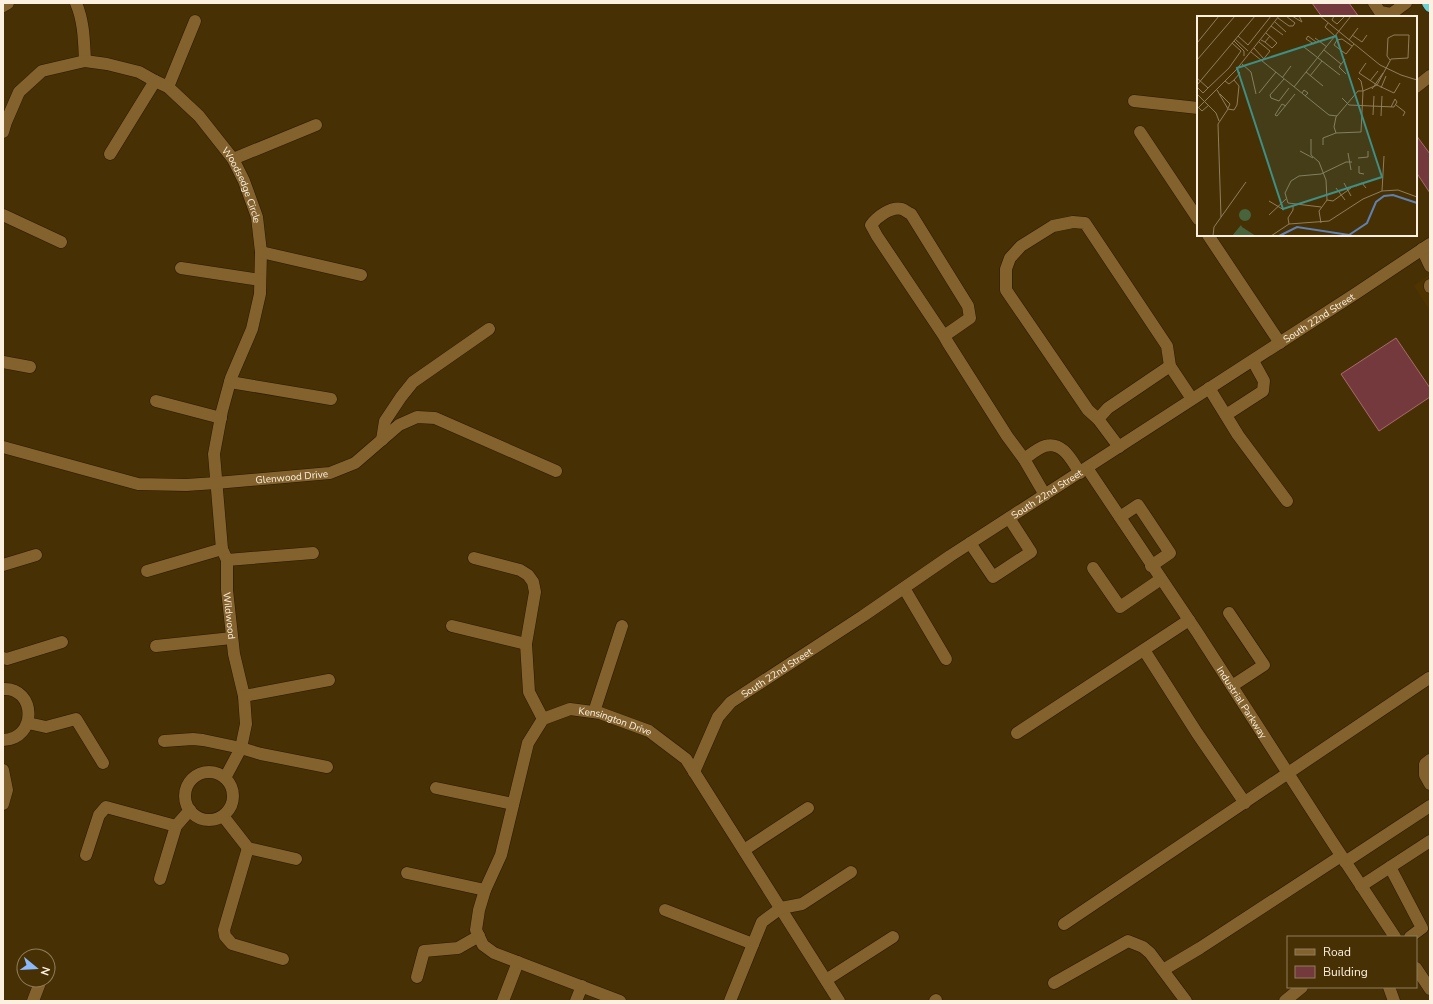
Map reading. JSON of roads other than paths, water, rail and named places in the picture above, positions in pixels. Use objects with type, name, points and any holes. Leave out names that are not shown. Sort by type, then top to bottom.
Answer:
[{"type":"street","points":[[3,6],[8,3]]},
{"type":"street","points":[[76,3],[80,13],[83,32],[84,61]]},
{"type":"street","points":[[1374,3],[1380,12],[1391,14],[1406,3]]},
{"type":"street","points":[[168,87],[195,21]]},
{"type":"street","name":"Woodsedge Circle","points":[[3,132],[7,110],[19,92],[42,71],[84,61],[107,64],[139,72],[168,87],[199,116],[233,159],[244,181],[257,217],[261,252],[260,294],[252,329],[230,382],[221,418],[214,454],[216,483]]},
{"type":"street","points":[[1417,86],[1430,76]]},
{"type":"street","points":[[110,154],[154,81]]},
{"type":"street","points":[[1134,101],[1197,108]]},
{"type":"street","points":[[233,159],[316,125]]},
{"type":"street","points":[[1140,132],[1197,218]]},
{"type":"street","points":[[944,336],[970,318],[968,306],[911,214],[901,209],[892,209],[875,219],[871,225],[944,336],[1007,436],[1024,459],[1045,495]]},
{"type":"street","points":[[3,216],[61,242]]},
{"type":"street","points":[[1118,447],[1098,419],[1088,410],[1006,290],[1006,268],[1010,258],[1021,246],[1053,226],[1073,222],[1085,223],[1167,346],[1170,366],[1192,399]]},
{"type":"street","points":[[1209,236],[1280,343]]},
{"type":"street","points":[[1426,246],[1430,266]]},
{"type":"street","name":"South 22nd Street","points":[[694,772],[718,717],[731,702],[863,616],[970,543],[1280,343],[1426,246]]},
{"type":"street","points":[[261,252],[361,275]]},
{"type":"street","points":[[181,268],[260,280]]},
{"type":"street","points":[[382,440],[385,421],[401,396],[414,382],[489,329]]},
{"type":"street","points":[[1226,415],[1263,391],[1264,381],[1253,360]]},
{"type":"street","points":[[3,362],[30,367]]},
{"type":"street","points":[[1098,419],[1108,408],[1170,366]]},
{"type":"street","points":[[230,382],[331,399]]},
{"type":"street","points":[[1209,388],[1238,435],[1287,501]]},
{"type":"street","points":[[156,401],[221,418]]},
{"type":"street","name":"Glenwood Drive","points":[[3,447],[138,484],[186,485],[216,483],[330,473],[355,463],[399,425],[418,417],[435,418],[556,471]]},
{"type":"street","name":"Industrial Parkway","points":[[1024,459],[1046,446],[1056,446],[1066,451],[1120,517],[1189,620],[1394,936]]},
{"type":"street","name":"Wildwood","points":[[216,483],[225,554],[232,638],[234,654],[244,696],[246,724],[241,748],[225,778]]},
{"type":"street","points":[[1120,517],[1138,504],[1170,553],[1152,566]]},
{"type":"street","points":[[970,543],[993,577],[1032,552],[1010,518]]},
{"type":"street","points":[[147,571],[225,554],[313,553]]},
{"type":"street","points":[[3,565],[36,555]]},
{"type":"street","points":[[474,558],[520,570],[528,575],[533,582],[535,592],[526,644],[530,692],[543,719],[528,743],[501,855],[484,890],[476,930],[483,945],[494,953],[620,1001]]},
{"type":"street","points":[[1094,568],[1120,607],[1161,579]]},
{"type":"street","points":[[904,588],[946,659]]},
{"type":"street","points":[[1229,613],[1264,665],[1232,686]]},
{"type":"street","points":[[1017,733],[1189,620]]},
{"type":"street","points":[[452,626],[526,644]]},
{"type":"street","points":[[594,712],[622,626]]},
{"type":"street","points":[[156,646],[232,638]]},
{"type":"street","points":[[3,658],[62,642]]},
{"type":"street","points":[[1144,650],[1197,733],[1245,802]]},
{"type":"street","points":[[1064,924],[1429,678]]},
{"type":"street","points":[[244,696],[329,680]]},
{"type":"street","points":[[3,689],[14,691],[20,695],[25,700],[29,715],[28,723],[19,735],[12,739],[3,740]]},
{"type":"street","name":"Kensington Drive","points":[[543,719],[570,709],[600,713],[649,731],[686,759],[840,1001]]},
{"type":"street","points":[[28,723],[46,727],[76,719],[103,763]]},
{"type":"street","points":[[164,741],[197,739],[327,767]]},
{"type":"street","points":[[1430,760],[1424,764],[1425,775],[1430,784]]},
{"type":"street","points":[[3,770],[7,790],[3,804]]},
{"type":"street","points":[[211,772],[219,774],[230,784],[233,790],[234,798],[232,805],[223,816],[209,820],[201,819],[190,810],[186,803],[185,795],[191,781],[196,776],[211,772]]},
{"type":"street","points":[[436,788],[513,804]]},
{"type":"street","points":[[1163,970],[1430,806]]},
{"type":"street","points":[[86,854],[98,815],[106,807],[176,826]]},
{"type":"street","points":[[744,850],[808,808]]},
{"type":"street","points":[[160,879],[176,826],[190,810]]},
{"type":"street","points":[[223,816],[248,848],[296,859]]},
{"type":"street","points":[[1361,886],[1430,841]]},
{"type":"street","points":[[248,848],[224,930],[225,936],[232,944],[284,958]]},
{"type":"street","points":[[1390,867],[1422,928],[1411,936]]},
{"type":"street","points":[[730,1001],[762,922],[781,908],[802,904],[851,872]]},
{"type":"street","points":[[407,873],[484,890]]},
{"type":"street","points":[[665,910],[754,944]]},
{"type":"street","points":[[417,976],[424,951],[458,948],[479,936]]},
{"type":"street","points":[[826,980],[893,937]]},
{"type":"street","points":[[1054,983],[1128,941],[1143,947],[1150,953],[1186,1001]]},
{"type":"street","points":[[503,1001],[518,962]]},
{"type":"street","points":[[1417,970],[1430,989]]},
{"type":"street","points":[[576,1001],[582,986]]},
{"type":"street","points":[[33,1001],[38,988]]},
{"type":"street","points":[[1285,1001],[1301,988]]},
{"type":"street","points":[[1389,988],[1394,1001]]}]
